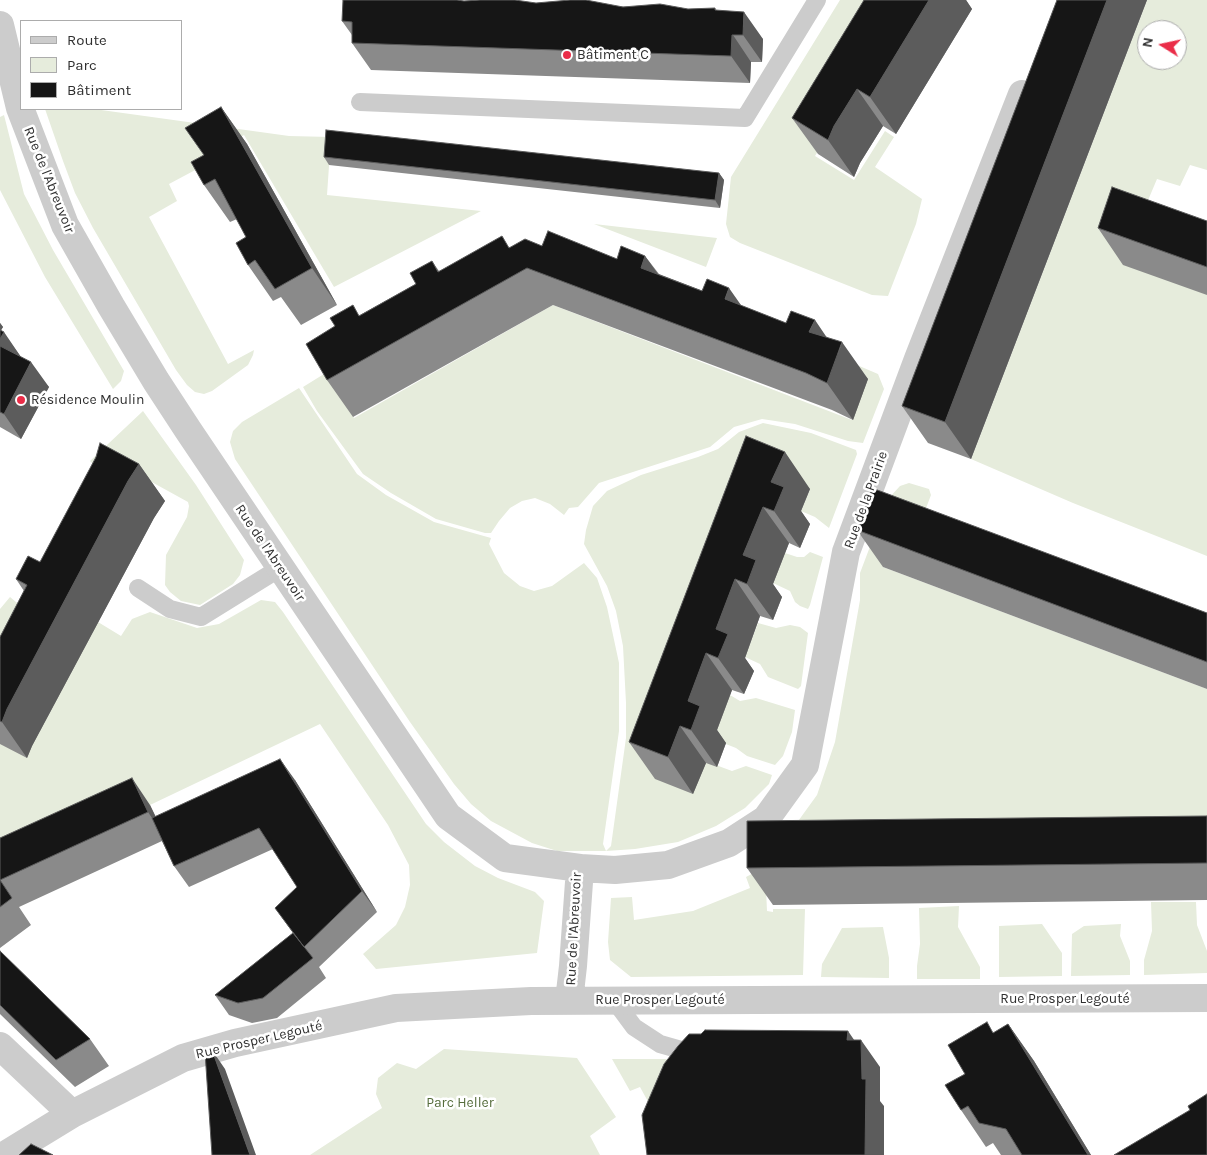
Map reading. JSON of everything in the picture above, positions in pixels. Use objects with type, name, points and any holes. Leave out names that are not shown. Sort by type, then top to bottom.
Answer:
[{"type":"street","name":"Rue de l'Abreuvoir","points":[[0,25],[20,108]]},
{"type":"street","name":"Rue de la Prairie","points":[[580,868],[615,870],[668,865],[729,843],[766,819],[806,765],[846,552],[918,358],[1030,74]]},
{"type":"street","name":"Rue de l'Abreuvoir","points":[[21,110],[65,225],[156,381],[448,816],[505,858],[580,868],[574,966],[569,1000]]},
{"type":"street","name":"Rue Prosper Legouté","points":[[5,1155],[72,1114],[183,1058],[235,1043],[396,1008],[569,1000],[1207,998]]},
{"type":"street","points":[[0,1046],[72,1114]]},
{"type":"lane","points":[[360,102],[745,118],[817,0]]},
{"type":"lane","points":[[138,588],[170,609],[201,617],[280,568]]},
{"type":"lane","points":[[614,1000],[634,1027],[660,1044],[681,1050],[715,1050]]},
{"type":"green space","points":[[840,0],[910,0],[815,156],[854,180],[885,131],[894,137],[875,167],[922,199],[916,224],[888,296],[872,295],[740,243],[730,237],[726,224],[731,177]]},
{"type":"green space","points":[[1147,0],[1207,0],[1207,170],[1190,165],[1180,186],[1157,179],[1138,224],[1207,295],[1207,556],[1073,503],[971,459],[1137,26],[1137,70],[1187,70],[1187,20],[1139,20]]},
{"type":"green space","points":[[45,110],[101,110],[289,136],[331,137],[327,195],[481,211],[334,287],[244,135],[197,162],[199,168],[169,184],[177,201],[149,217],[228,364],[254,350],[248,365],[212,391],[204,394],[195,392],[176,370],[93,228],[75,193]]},
{"type":"green space","points":[[4,115],[24,194],[53,250],[124,371],[121,381],[113,389],[45,277],[0,190],[0,117]]},
{"type":"green space","points":[[594,224],[717,238],[706,267]]},
{"type":"green space","points":[[553,305],[852,420],[850,362],[878,374],[884,389],[863,443],[848,441],[795,424],[762,419],[734,427],[710,447],[599,483],[578,507],[569,508],[564,515],[550,504],[535,498],[522,501],[510,508],[491,533],[485,533],[436,519],[363,474],[317,411],[303,387],[324,374],[332,381],[354,418]]},
{"type":"green space","points":[[299,388],[357,474],[386,495],[434,522],[491,538],[489,544],[504,573],[520,586],[534,591],[552,586],[584,563],[597,578],[607,607],[619,663],[619,731],[603,844],[606,851],[557,851],[532,843],[491,821],[471,804],[454,784],[410,722],[235,459],[230,442],[233,431],[242,422]]},
{"type":"green space","points":[[143,411],[196,485],[244,560],[240,575],[233,584],[200,605],[181,601],[165,585],[166,555],[187,517],[188,502],[119,464],[107,477],[90,461]]},
{"type":"green space","points":[[763,423],[811,433],[856,450],[857,454],[829,528],[815,517],[801,511],[810,489],[770,473],[705,761],[732,771],[746,766],[772,775],[769,784],[745,808],[716,826],[678,842],[635,849],[606,851],[611,846],[626,738],[626,703],[623,646],[616,611],[607,586],[584,544],[593,506],[607,491],[641,475],[718,449],[739,432]]},
{"type":"green space","points":[[909,483],[929,489],[931,495],[917,532],[883,567],[1207,689],[1207,853],[796,824],[817,795],[835,742],[860,600],[860,573],[888,499],[900,486]]},
{"type":"green space","points":[[810,552],[823,557],[808,609],[795,602],[790,591],[773,583],[785,553],[804,557]]},
{"type":"green space","points":[[10,597],[22,607],[0,654],[0,609]]},
{"type":"green space","points":[[261,600],[275,602],[283,612],[426,824],[444,842],[475,866],[498,878],[535,892],[544,901],[537,953],[376,969],[363,954],[396,925],[405,907],[410,885],[409,865],[388,825],[320,724],[150,805],[0,873],[0,743],[98,622],[121,636],[132,619],[150,612],[197,628],[219,624]]},
{"type":"green space","points":[[758,623],[776,628],[790,625],[800,627],[808,633],[801,686],[798,689],[768,677],[760,664],[745,657]]},
{"type":"green space","points":[[730,695],[740,701],[756,698],[795,710],[792,732],[783,756],[775,765],[747,756],[736,748],[713,739]]},
{"type":"green space","points":[[765,867],[767,911],[773,912],[773,909],[805,909],[803,975],[631,977],[610,960],[608,942],[611,898],[632,897],[634,920],[693,911],[750,888],[746,877]]},
{"type":"green space","points":[[1151,902],[1196,902],[1197,925],[1207,951],[1207,973],[1144,975],[1144,960],[1152,931]]},
{"type":"green space","points":[[959,906],[958,927],[980,967],[980,979],[917,979],[920,944],[919,908]]},
{"type":"green space","points":[[1042,924],[1062,953],[1062,976],[999,977],[999,926]]},
{"type":"green space","points":[[1121,924],[1120,936],[1130,961],[1130,975],[1071,976],[1072,934],[1084,926]]},
{"type":"green space","points":[[883,927],[889,958],[889,978],[821,977],[822,964],[842,928]]},
{"type":"green space","name":"Parc Heller","points":[[444,1049],[577,1058],[616,1117],[590,1136],[600,1155],[310,1155],[382,1108],[376,1094],[378,1078],[397,1063],[416,1069]]},
{"type":"green space","points":[[612,1059],[703,1059],[662,1127],[640,1087],[630,1091]]},
{"type":"building","points":[[343,0],[515,0],[536,3],[586,0],[623,7],[660,4],[688,9],[715,8],[715,10],[744,12],[743,35],[732,35],[731,56],[352,43],[352,22],[342,21]]},
{"type":"building","points":[[864,0],[929,0],[870,97],[857,89],[834,126],[828,140],[792,118]]},
{"type":"building","points":[[1057,0],[1107,0],[945,422],[902,406]]},
{"type":"building","points":[[221,107],[312,268],[275,289],[255,260],[248,265],[236,243],[246,237],[215,179],[204,185],[191,162],[204,155],[185,128]]},
{"type":"building","points":[[326,130],[719,173],[715,200],[324,157]]},
{"type":"building","points":[[1112,187],[1207,221],[1207,267],[1098,228]]},
{"type":"building","points":[[548,231],[617,259],[621,246],[645,256],[641,268],[702,291],[707,279],[729,288],[725,299],[786,323],[791,311],[815,320],[809,332],[842,342],[827,383],[806,373],[527,268],[327,380],[306,344],[335,326],[330,318],[353,305],[359,316],[416,284],[410,273],[432,261],[438,272],[502,236],[509,248],[525,239],[542,246]]},
{"type":"building","points":[[0,330],[4,332],[0,339]]},
{"type":"building","points":[[0,346],[31,362],[4,414],[0,412]]},
{"type":"building","points":[[746,436],[785,452],[771,482],[784,487],[774,511],[763,507],[743,555],[756,560],[747,584],[735,579],[716,629],[728,634],[718,658],[706,653],[688,701],[700,706],[691,730],[680,726],[668,757],[629,742]]},
{"type":"building","points":[[100,443],[139,464],[128,481],[7,709],[2,722],[0,721],[0,637],[27,585],[16,579],[28,556],[40,562],[96,457]]},
{"type":"building","points":[[872,488],[1207,613],[1207,662],[857,530]]},
{"type":"building","points":[[280,759],[362,891],[304,947],[275,908],[297,887],[259,828],[174,866],[152,818]]},
{"type":"building","points":[[132,778],[148,812],[0,880],[0,838]]},
{"type":"building","points":[[1207,816],[1207,863],[747,868],[747,821]]},
{"type":"building","points":[[0,880],[12,898],[0,907]]},
{"type":"building","points":[[293,933],[313,958],[263,998],[238,1003],[215,995]]},
{"type":"building","points":[[0,951],[90,1039],[56,1060],[0,1005]]},
{"type":"building","points":[[987,1022],[993,1033],[1008,1024],[1088,1155],[1022,1155],[1006,1129],[979,1123],[968,1106],[961,1110],[945,1085],[965,1074],[948,1045]]},
{"type":"building","points":[[705,1030],[848,1031],[847,1040],[861,1040],[862,1079],[866,1079],[865,1155],[647,1155],[642,1115],[664,1064],[689,1034],[701,1034]]},
{"type":"building","points":[[212,1050],[250,1155],[212,1155],[205,1052]]},
{"type":"building","points":[[1207,1094],[1207,1155],[1114,1155],[1190,1110],[1188,1106]]},
{"type":"building","points":[[31,1144],[53,1155],[19,1155]]},
{"type":"place","name":"Bâtiment C","points":[[567,55]]},
{"type":"place","name":"Résidence Moulin","points":[[21,400]]}]
